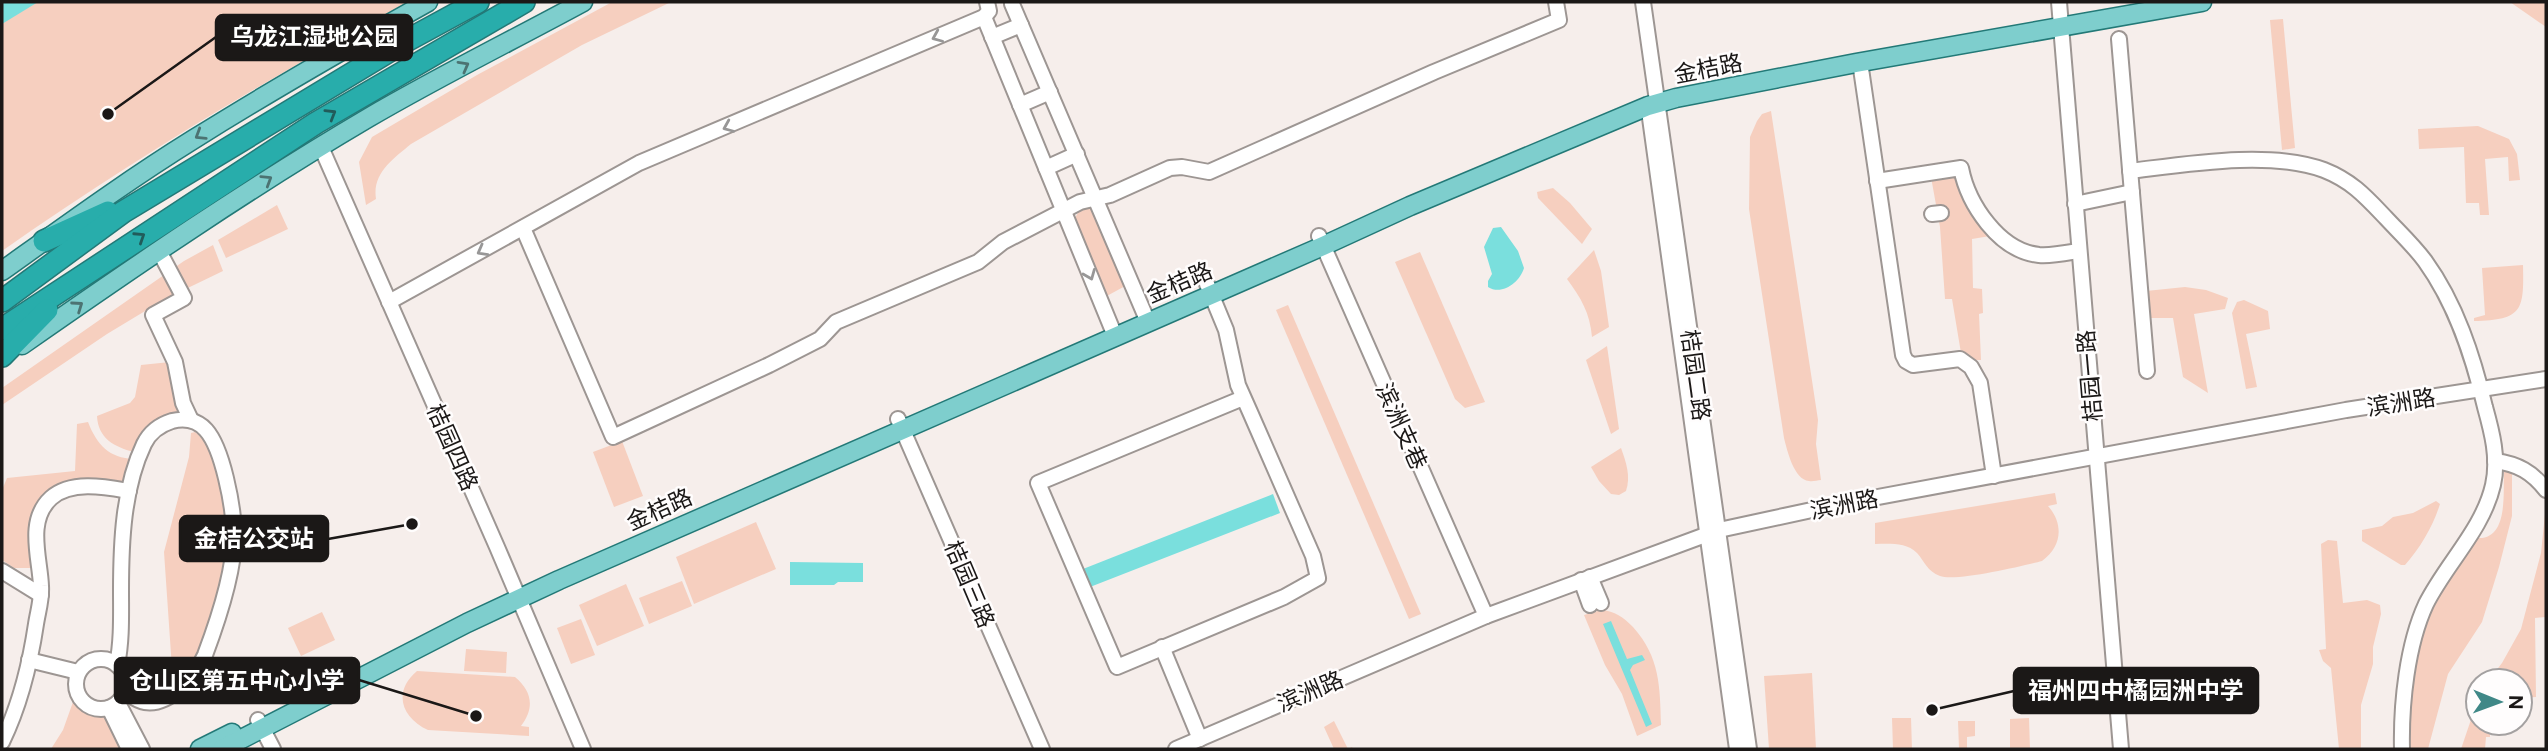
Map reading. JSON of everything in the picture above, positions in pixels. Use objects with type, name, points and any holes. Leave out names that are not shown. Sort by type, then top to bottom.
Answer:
[{"type":"highway","points":[[2,301],[123,212],[406,41],[478,2]]},
{"type":"highway","points":[[2,330],[316,123],[524,2]]},
{"type":"highway","points":[[44,241],[173,181]]},
{"type":"highway","points":[[2,358],[50,306],[99,264]]},
{"type":"main road","points":[[2,271],[193,139],[293,78],[428,2]]},
{"type":"main road","points":[[2,358],[159,251],[321,147],[370,117],[583,2]]},
{"type":"main road","points":[[1652,99],[2060,15],[2140,2]]},
{"type":"main road","name":"金桔路","points":[[222,749],[261,723],[517,594],[1113,331],[1652,99],[1860,62],[2060,15],[2202,2]]},
{"type":"main road","points":[[200,749],[261,723]]},
{"type":"street","points":[[389,302],[639,163],[984,17],[989,11],[987,2]]},
{"type":"street","points":[[523,228],[613,438],[820,339],[836,322],[978,261],[1003,242],[1064,213],[1080,202],[1097,200],[1170,169],[1182,167],[1205,172],[1215,170],[1434,72],[1559,20],[1556,2]]},
{"type":"street","name":"桔园二路","points":[[1635,2],[1652,99],[1713,532],[1749,749]]},
{"type":"street","name":"桔园二路","points":[[1643,2],[1652,99]]},
{"type":"street","points":[[1011,3],[1146,317]]},
{"type":"street","name":"桔园一路","points":[[2060,15],[2121,749]]},
{"type":"street","points":[[984,17],[1113,331]]},
{"type":"street","points":[[992,37],[1021,25]]},
{"type":"street","points":[[2119,39],[2147,371]]},
{"type":"street","points":[[1860,62],[1903,355],[1906,361],[1913,365],[1960,359],[1971,367],[1980,383],[1994,476]]},
{"type":"street","points":[[1020,105],[1050,92]]},
{"type":"street","name":"桔园四路","points":[[321,147],[583,749]]},
{"type":"street","points":[[1046,168],[1077,154]]},
{"type":"street","points":[[2074,200],[2131,182],[2220,161],[2270,161],[2322,169],[2348,181],[2412,245],[2437,280],[2462,328],[2481,390],[2492,432],[2494,483],[2485,509],[2433,592],[2416,630],[2409,665],[2402,749]]},
{"type":"street","points":[[1877,181],[1961,168],[1966,186],[1987,223],[2002,237],[2033,254],[2078,251]]},
{"type":"street","name":"滨洲支巷","points":[[1321,241],[1486,616]]},
{"type":"street","points":[[129,749],[117,701],[126,681],[124,673],[117,665],[104,659],[87,662],[78,672],[75,685],[82,701],[96,709],[117,701],[152,702],[166,697],[185,683],[201,665],[205,656],[225,588],[234,544],[230,503],[221,464],[210,436],[205,429],[191,420],[183,402],[175,362],[153,315],[184,298],[159,251]]},
{"type":"street","points":[[1210,290],[1226,330],[1243,398],[1313,556],[1318,578],[1284,597],[1117,667],[1038,483],[1243,398]]},
{"type":"street","name":"滨洲路","points":[[1188,745],[1486,616],[1713,532],[1777,516],[2346,410],[2546,379]]},
{"type":"street","points":[[117,665],[121,647],[122,551],[129,491],[144,444],[154,430],[168,422],[191,420]]},
{"type":"street","name":"桔园三路","points":[[901,424],[1042,749]]},
{"type":"street","points":[[2495,461],[2522,467],[2546,490]]},
{"type":"street","points":[[2,742],[15,711],[29,660],[41,595],[36,533],[41,514],[51,498],[88,486],[129,491]]},
{"type":"street","name":"桔园二路","points":[[1713,532],[1737,749]]},
{"type":"street","points":[[2,571],[41,595]]},
{"type":"street","points":[[1586,578],[1596,604]]},
{"type":"street","points":[[1163,648],[1188,745]]},
{"type":"street","points":[[29,660],[78,672]]},
{"type":"street","points":[[117,701],[142,749]]},
{"type":"street","points":[[261,723],[273,749]]},
{"type":"shaded area","points":[[24,2],[410,2],[202,120],[2,251],[2,15]]},
{"type":"shaded area","points":[[612,2],[671,2],[582,45],[411,144],[385,167],[377,182],[376,199],[366,205],[359,162],[372,137],[477,75]]},
{"type":"shaded area","points":[[2510,2],[2546,2],[2546,27]]},
{"type":"shaded area","points":[[2283,19],[2295,148],[2282,150],[2270,20]]},
{"type":"shaded area","points":[[1771,111],[1818,420],[1816,444],[1821,480],[1814,481],[1799,476],[1789,457],[1784,438],[1749,209],[1750,137],[1762,114]]},
{"type":"shaded area","points":[[2478,126],[2509,139],[2517,154],[2520,180],[2509,181],[2508,157],[2485,159],[2489,215],[2480,215],[2479,203],[2466,203],[2464,147],[2419,149],[2418,129]]},
{"type":"shaded area","points":[[1958,174],[1990,236],[1972,239],[1973,288],[1982,289],[1983,313],[1979,314],[1981,360],[1970,360],[1961,353],[1952,299],[1945,299],[1940,227],[1931,177]]},
{"type":"shaded area","points":[[1553,188],[1592,229],[1582,244],[1538,198],[1537,192]]},
{"type":"shaded area","points":[[277,205],[288,229],[226,258],[218,240]]},
{"type":"shaded area","points":[[1088,208],[1097,214],[1127,285],[1105,297],[1076,228],[1075,218],[1079,211]]},
{"type":"shaded area","points":[[213,245],[223,271],[165,299],[107,334],[2,405],[2,388],[184,261]]},
{"type":"shaded area","points":[[1594,250],[1601,271],[1609,327],[1592,337],[1584,306],[1567,279]]},
{"type":"shaded area","points":[[1420,252],[1485,402],[1465,408],[1455,399],[1395,262]]},
{"type":"shaded area","points":[[2523,265],[2523,293],[2517,310],[2502,318],[2474,321],[2474,318],[2485,315],[2482,268]]},
{"type":"shaded area","points":[[2185,287],[2206,290],[2228,298],[2225,309],[2194,314],[2208,393],[2183,377],[2173,318],[2148,318],[2146,291]]},
{"type":"shaded area","points":[[2244,300],[2268,311],[2270,329],[2246,334],[2257,387],[2246,389],[2232,313],[2237,302]]},
{"type":"shaded area","points":[[1288,305],[1421,614],[1409,619],[1276,310]]},
{"type":"shaded area","points":[[1607,346],[1619,429],[1611,434],[1586,360]]},
{"type":"shaded area","points":[[170,362],[182,412],[134,452],[108,440],[100,430],[97,416],[130,403],[135,397],[141,365]]},
{"type":"shaded area","points":[[88,422],[105,449],[118,456],[134,459],[126,483],[55,492],[41,499],[35,513],[31,568],[14,568],[2,560],[2,490],[7,478],[75,471],[77,424]]},
{"type":"shaded area","points":[[195,432],[203,440],[215,465],[222,497],[227,553],[220,595],[206,641],[185,675],[173,683],[164,552],[189,457],[191,433]]},
{"type":"shaded area","points":[[622,441],[643,496],[614,507],[593,452]]},
{"type":"shaded area","points":[[1621,448],[1627,469],[1626,491],[1619,495],[1611,494],[1591,467]]},
{"type":"shaded area","points":[[2512,469],[2512,516],[2482,622],[2448,674],[2428,749],[2404,749],[2419,631],[2471,537],[2483,538],[2492,534],[2498,526],[2503,505],[2504,472]]},
{"type":"shaded area","points":[[2055,493],[2057,504],[2048,506],[2057,520],[2057,542],[2042,561],[1990,573],[1948,577],[1932,572],[1913,549],[1897,544],[1875,544],[1875,523]]},
{"type":"shaded area","points":[[2436,501],[2440,504],[2430,528],[2405,565],[2362,541],[2362,530],[2382,526],[2393,517],[2413,513]]},
{"type":"shaded area","points":[[2545,514],[2546,617],[2535,618],[2534,697],[2534,667],[2499,667],[2521,629],[2541,553]]},
{"type":"shaded area","points":[[756,522],[776,569],[694,604],[676,557]]},
{"type":"shaded area","points":[[2328,540],[2337,541],[2343,603],[2367,600],[2380,605],[2373,664],[2361,705],[2361,749],[2339,749],[2331,668],[2323,661],[2319,650],[2326,649],[2321,544]]},
{"type":"shaded area","points":[[682,581],[692,606],[649,624],[639,598]]},
{"type":"shaded area","points":[[626,584],[644,626],[597,646],[579,605]]},
{"type":"shaded area","points":[[1601,610],[1618,615],[1633,627],[1649,650],[1657,673],[1661,725],[1637,736],[1622,694],[1605,665],[1584,615]]},
{"type":"shaded area","points":[[322,612],[335,640],[301,656],[288,628]]},
{"type":"shaded area","points":[[581,619],[595,655],[571,664],[557,628]]},
{"type":"shaded area","points":[[466,649],[507,652],[506,673],[464,671]]},
{"type":"shaded area","points":[[417,671],[515,677],[525,688],[530,700],[528,713],[521,726],[529,727],[529,736],[428,730],[419,725],[403,704],[405,687]]},
{"type":"shaded area","points":[[1812,673],[1816,749],[1769,749],[1764,676]]},
{"type":"shaded area","points":[[73,702],[92,714],[106,714],[123,749],[51,749],[63,730]]},
{"type":"shaded area","points":[[1892,718],[1911,718],[1912,749],[1893,749]]},
{"type":"shaded area","points":[[2029,718],[2030,749],[2010,749],[2010,719]]},
{"type":"shaded area","points":[[1334,721],[1348,749],[1334,749],[1324,727]]},
{"type":"shaded area","points":[[1958,721],[1975,721],[1975,736],[1967,737],[1967,749],[1959,749]]},
{"type":"shaded area","points":[[2465,737],[2486,737],[2485,749],[2461,749]]},
{"type":"water","points":[[2,2],[38,2],[2,24]]},
{"type":"water","points":[[1501,227],[1518,251],[1524,268],[1515,283],[1499,290],[1488,287],[1492,274],[1484,247],[1493,228]]},
{"type":"water","points":[[1273,494],[1280,513],[1090,587],[1083,569]]},
{"type":"water","points":[[790,562],[863,563],[863,582],[790,585]]},
{"type":"water","points":[[1611,621],[1627,659],[1642,655],[1645,660],[1633,665],[1630,670],[1652,724],[1646,727],[1603,624]]},
{"type":"place","name":"乌龙江湿地公园","points":[[108,114]]},
{"type":"place","name":"金桔公交站","points":[[412,524]]},
{"type":"place","name":"福州四中橘园洲中学","points":[[1932,710]]},
{"type":"place","name":"仓山区第五中心小学","points":[[476,716]]}]
